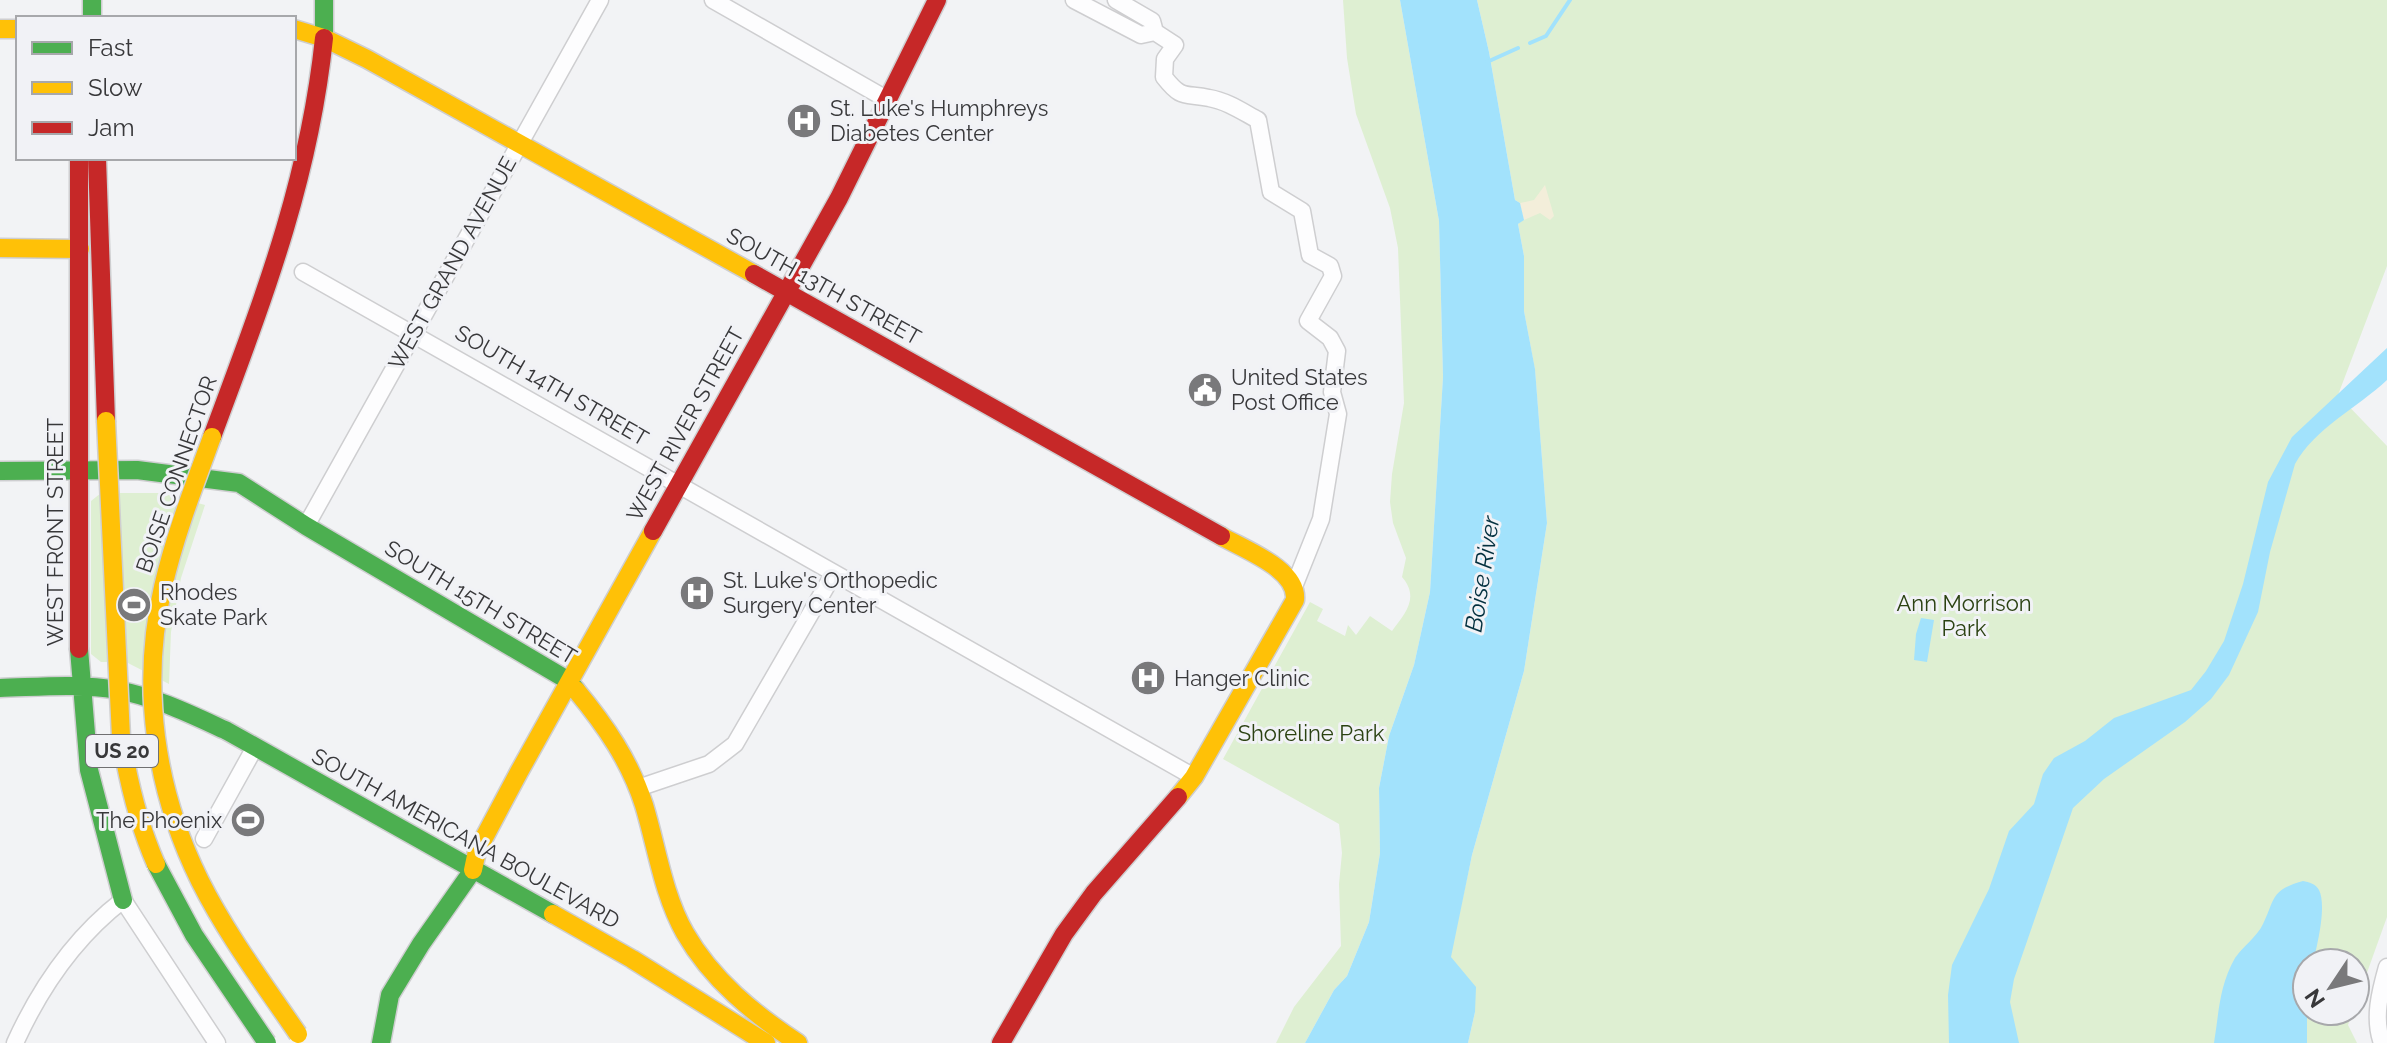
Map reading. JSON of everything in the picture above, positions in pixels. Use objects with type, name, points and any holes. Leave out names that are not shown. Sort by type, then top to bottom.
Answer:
[{"type":"main road","name":"US 20","points":[[324,0],[324,38]]},
{"type":"main road","name":"WEST RIVER STREET","points":[[381,1043],[390,995],[473,870],[477,851],[569,681],[839,198],[937,0]]},
{"type":"main road","name":"SOUTH 13TH STREET","points":[[296,30],[324,38],[367,59],[520,142],[1274,566],[1295,584]]},
{"type":"main road","points":[[296,45],[324,38]]},
{"type":"main road","name":"BOISE CONNECTOR","points":[[301,1039],[223,923],[181,840],[159,764],[151,682],[158,610],[175,542],[296,200],[319,102],[324,38]]},
{"type":"main road","name":"WEST FRONT STREET","points":[[79,160],[79,663],[89,770],[123,900]]},
{"type":"main road","name":"BOISE CONNECTOR","points":[[97,160],[106,421],[125,772],[149,852],[171,898],[267,1043]]},
{"type":"main road","points":[[0,248],[80,249]]},
{"type":"main road","name":"SOUTH 15TH STREET","points":[[0,471],[137,470],[239,483],[306,526],[569,681],[602,719],[638,788],[675,914],[707,966],[764,1022],[798,1043]]},
{"type":"main road","points":[[1001,1043],[1076,917],[1194,777],[1295,600],[1295,584]]},
{"type":"main road","name":"SOUTH AMERICANA BOULEVARD","points":[[0,688],[133,693],[180,708],[632,959],[766,1043]]},
{"type":"street","name":"WEST GRAND AVENUE","points":[[306,526],[600,0]]},
{"type":"street","points":[[713,0],[888,100]]},
{"type":"street","points":[[1074,0],[1141,35],[1155,32]]},
{"type":"street","points":[[1116,0],[1152,21],[1155,32],[1175,45],[1165,59],[1164,77],[1174,90],[1188,97],[1209,98],[1233,106],[1258,120],[1271,192],[1302,211],[1310,255],[1330,266],[1333,276],[1308,321],[1330,338],[1337,351],[1332,392],[1338,414],[1321,519],[1295,584]]},
{"type":"street","name":"SOUTH 14TH STREET","points":[[303,272],[1194,777]]},
{"type":"street","points":[[638,788],[709,764],[735,744],[834,573]]},
{"type":"street","points":[[204,839],[255,747]]},
{"type":"street","points":[[15,1043],[66,955],[91,925],[123,900],[217,1043]]},
{"type":"street","points":[[2382,1043],[2377,1010],[2387,967]]},
{"type":"green space","name":"Shoreline Park","points":[[1343,0],[1400,0],[1439,221],[1443,377],[1430,592],[1414,665],[1389,736],[1379,788],[1380,853],[1369,922],[1347,976],[1334,990],[1305,1043],[1276,1043],[1294,1007],[1341,946],[1339,884],[1342,853],[1339,824],[1223,759],[1310,602],[1323,609],[1317,621],[1345,636],[1348,625],[1356,635],[1370,616],[1392,631],[1406,612],[1410,599],[1402,577],[1406,558],[1393,523],[1390,502],[1404,403],[1398,248],[1390,208],[1356,114],[1347,58]]},
{"type":"green space","name":"Ann Morrison Park","points":[[1477,0],[2387,0],[2387,266],[2338,395],[2387,446],[2387,917],[2371,962],[2371,947],[2291,947],[2291,1027],[2349,1027],[2357,1043],[1468,1043],[1475,1012],[1450,957],[1472,855],[1524,671],[1547,523],[1535,370],[1524,311],[1524,256],[1518,224],[1524,219],[1520,203],[1515,200]]},
{"type":"green space","name":"Rhodes Skate Park","points":[[101,493],[162,493],[205,505],[181,578],[171,632],[169,684],[126,662],[101,662],[91,654],[91,501]]},
{"type":"sand","points":[[1545,185],[1554,216],[1550,220],[1540,213],[1524,220],[1520,203],[1534,200]]},
{"type":"water","name":"Boise River","points":[[1400,0],[1477,0],[1515,200],[1520,203],[1524,220],[1518,224],[1524,256],[1524,311],[1535,369],[1547,523],[1524,671],[1472,855],[1451,957],[1476,987],[1475,1012],[1468,1043],[1305,1043],[1334,990],[1347,976],[1369,922],[1380,853],[1379,788],[1389,736],[1414,665],[1430,592],[1443,377],[1439,221]]},
{"type":"water","points":[[2387,348],[2387,380],[2325,429],[2295,464],[2270,552],[2258,612],[2229,675],[2211,699],[2185,722],[2104,779],[2073,808],[2014,979],[2010,1002],[2019,1043],[1949,1043],[1948,995],[1952,965],[1989,889],[2009,831],[2034,804],[2043,774],[2054,758],[2085,741],[2114,718],[2191,690],[2224,641],[2243,584],[2268,482],[2292,437]]},
{"type":"water","points":[[1921,618],[1934,620],[1927,662],[1914,660]]},
{"type":"water","points":[[2303,881],[2318,888],[2322,906],[2316,947],[2291,947],[2291,1027],[2307,1027],[2307,1043],[2214,1043],[2223,989],[2230,968],[2260,929],[2275,897],[2292,884]]},
{"type":"waterway","points":[[1530,43],[1546,36],[1570,0]]},
{"type":"waterway","points":[[1487,62],[1518,48]]},
{"type":"traffic: fast","points":[[92,0],[92,16]]},
{"type":"traffic: fast","points":[[324,0],[324,38]]},
{"type":"traffic: fast","points":[[0,471],[137,470],[239,483],[306,526],[569,681],[576,690]]},
{"type":"traffic: fast","points":[[79,649],[89,770],[123,900]]},
{"type":"traffic: fast","points":[[0,688],[103,688],[146,697],[174,707],[227,731],[553,914]]},
{"type":"traffic: fast","points":[[156,864],[194,935],[267,1043]]},
{"type":"traffic: fast","points":[[381,1043],[390,995],[473,870]]},
{"type":"traffic: slow","points":[[0,29],[16,29]]},
{"type":"traffic: slow","points":[[296,30],[324,38],[367,59],[754,274]]},
{"type":"traffic: slow","points":[[0,248],[80,249]]},
{"type":"traffic: slow","points":[[106,421],[121,737],[134,802],[156,864]]},
{"type":"traffic: slow","points":[[212,437],[179,530],[156,624],[153,662],[156,737],[172,811],[200,881],[234,940],[298,1034]]},
{"type":"traffic: slow","points":[[473,870],[477,851],[653,531]]},
{"type":"traffic: slow","points":[[1178,797],[1194,777],[1295,600],[1294,589],[1279,570],[1221,536]]},
{"type":"traffic: slow","points":[[576,690],[607,730],[632,773],[666,887],[685,933],[708,966],[735,995],[798,1043]]},
{"type":"traffic: slow","points":[[553,914],[632,959],[766,1043]]},
{"type":"traffic: jam","points":[[653,531],[839,198],[937,0]]},
{"type":"traffic: jam","points":[[212,437],[265,290],[295,192],[317,91],[324,38]]},
{"type":"traffic: jam","points":[[79,160],[79,649]]},
{"type":"traffic: jam","points":[[97,160],[106,421]]},
{"type":"traffic: jam","points":[[754,274],[1221,536]]},
{"type":"traffic: jam","points":[[1001,1043],[1064,934],[1094,893],[1178,797]]},
{"type":"place","name":"St. Luke's Humphreys Diabetes Center","points":[[804,121]]},
{"type":"place","name":"United States Post Office","points":[[1205,390]]},
{"type":"place","name":"St. Luke's Orthopedic Surgery Center","points":[[697,593]]},
{"type":"place","name":"Rhodes Skate Park","points":[[134,605]]},
{"type":"place","name":"Hanger Clinic","points":[[1148,678]]},
{"type":"place","name":"The Phoenix","points":[[248,820]]}]
